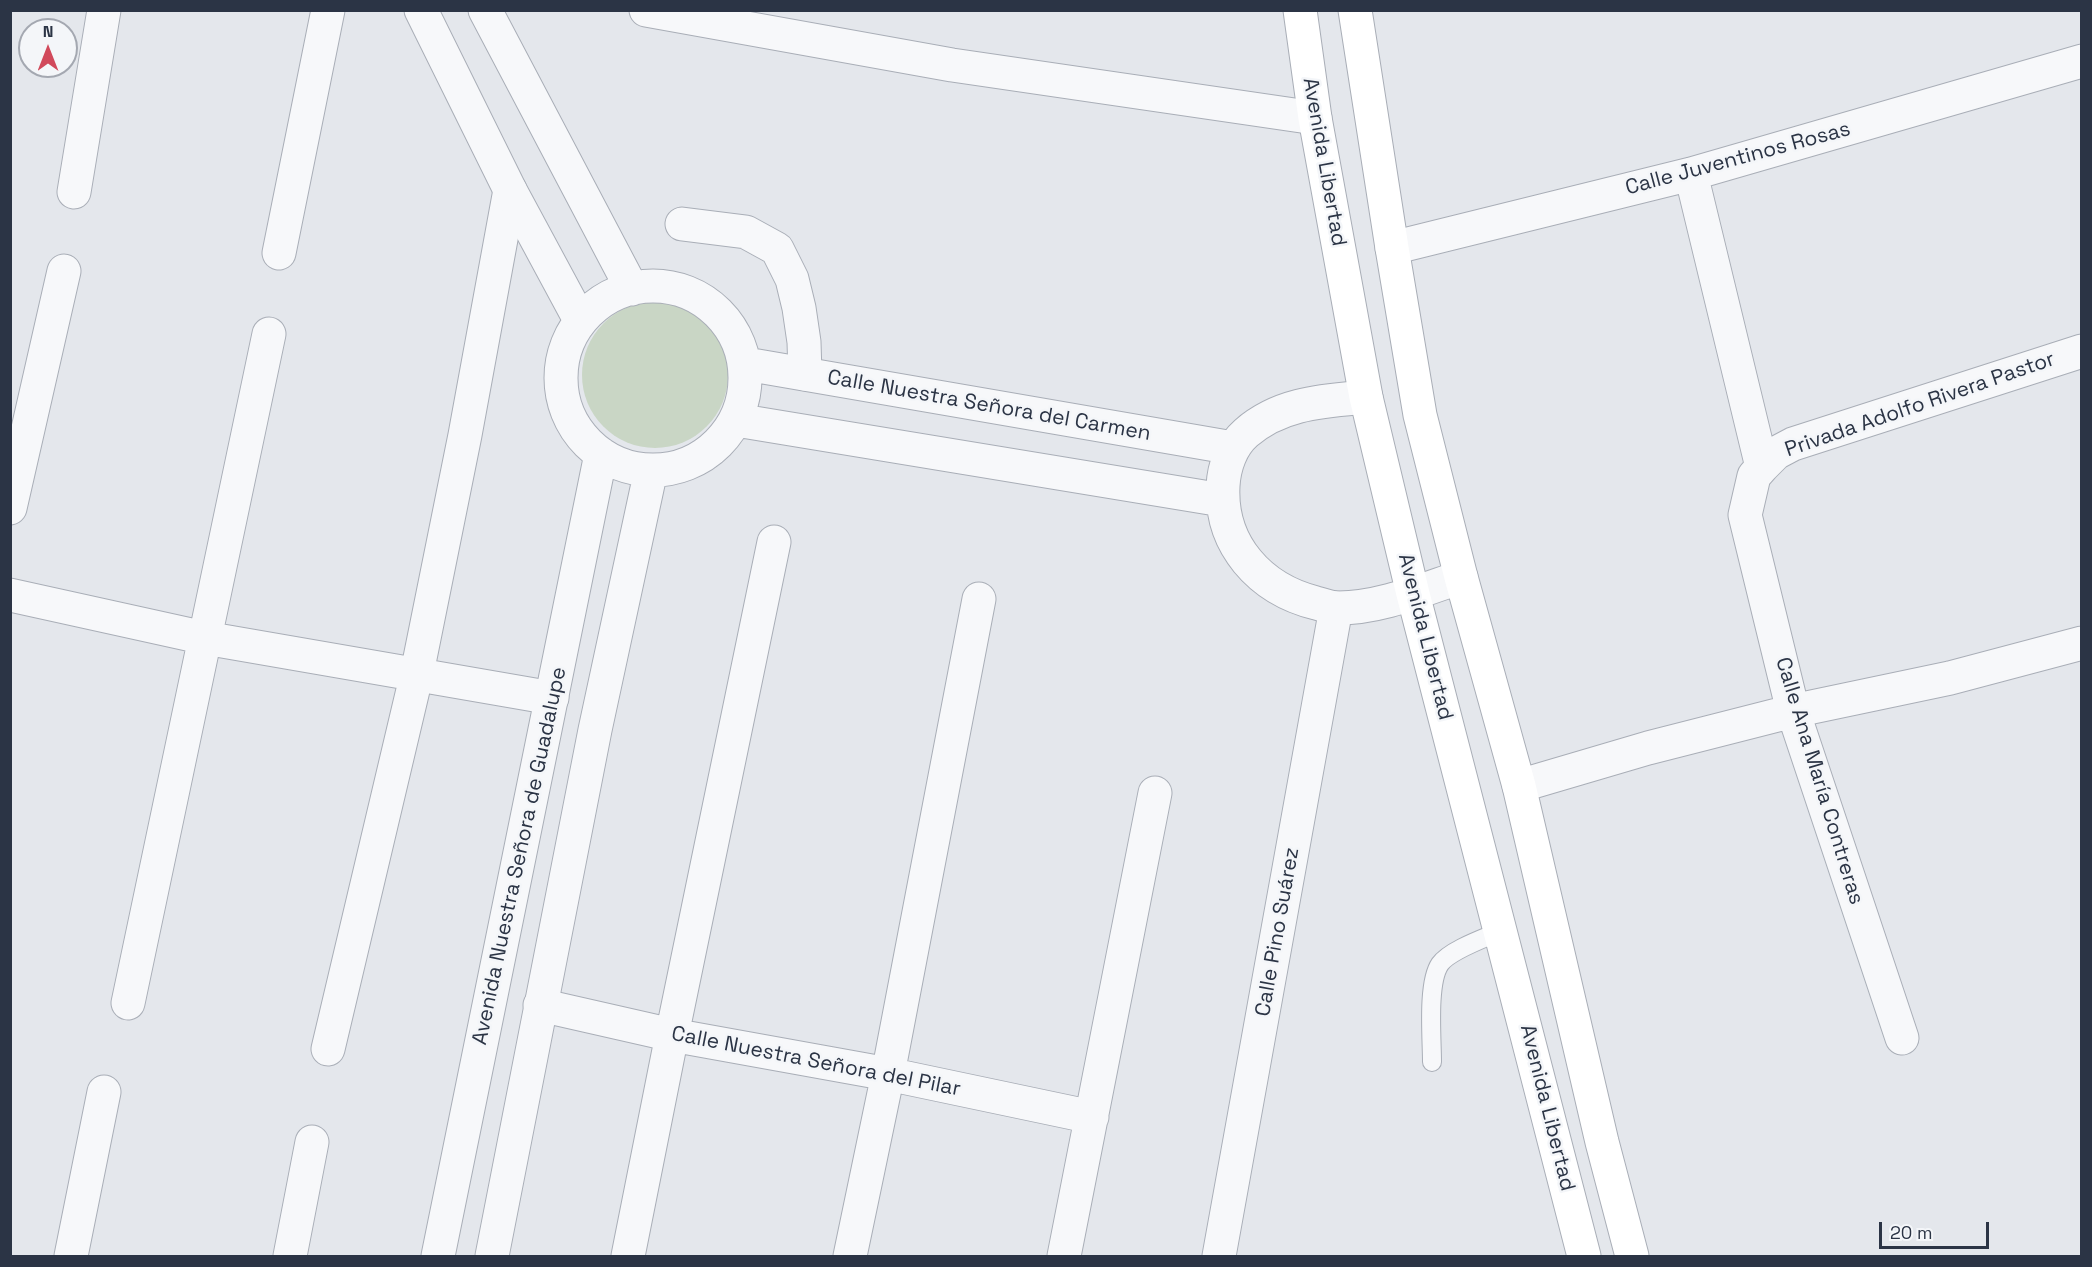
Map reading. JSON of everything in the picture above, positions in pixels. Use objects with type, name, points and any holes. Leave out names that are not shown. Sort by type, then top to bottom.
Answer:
[{"type":"main road","name":"Avenida Libertad","points":[[1300,10],[1315,118],[1366,397],[1413,594],[1584,1257]]},
{"type":"main road","points":[[1355,10],[1420,415],[1461,577],[1519,786],[1602,1142],[1632,1257]]},
{"type":"street","points":[[74,192],[104,10]]},
{"type":"street","points":[[279,253],[328,10]]},
{"type":"street","points":[[421,10],[510,190],[580,320]]},
{"type":"street","points":[[485,10],[632,289]]},
{"type":"street","points":[[646,10],[952,65],[1315,118]]},
{"type":"street","name":"Calle Juventinos Rosas","points":[[1392,248],[1691,174],[2082,61]]},
{"type":"street","points":[[1691,174],[1762,466]]},
{"type":"street","points":[[328,1049],[417,673],[465,435],[510,190]]},
{"type":"street","points":[[682,224],[746,232],[777,249],[792,279],[800,308],[805,374]]},
{"type":"street","points":[[10,508],[64,271]]},
{"type":"street","points":[[662,288],[692,295],[717,311],[736,335],[746,363],[745,392],[736,420],[721,441],[701,458],[677,467],[651,470],[633,468],[601,454],[578,433],[564,407],[559,377],[565,347],[580,320],[603,300],[632,289],[662,288]]},
{"type":"street","points":[[128,1003],[269,334]]},
{"type":"street","name":"Privada Adolfo Rivera Pastor","points":[[1762,466],[1776,453],[1793,444],[2082,351]]},
{"type":"street","name":"Calle Nuestra Señora del Carmen","points":[[746,363],[1233,448]]},
{"type":"street","points":[[1366,397],[1308,403],[1280,411],[1245,433],[1233,448],[1224,476],[1222,500],[1225,521],[1234,542],[1245,559],[1260,575],[1295,598],[1336,608],[1370,605],[1413,594],[1461,577]]},
{"type":"street","points":[[736,420],[1222,500]]},
{"type":"street","name":"Avenida Nuestra Señora de Guadalupe","points":[[438,1257],[601,454]]},
{"type":"street","name":"Calle Ana María Contreras","points":[[1762,466],[1754,476],[1745,515],[1793,711],[1902,1038]]},
{"type":"street","points":[[492,1257],[595,730],[651,470]]},
{"type":"street","points":[[628,1257],[774,542]]},
{"type":"street","points":[[10,595],[205,638],[552,698]]},
{"type":"street","points":[[849,1257],[888,1074],[979,599]]},
{"type":"street","name":"Calle Pino Suárez","points":[[1219,1257],[1336,608]]},
{"type":"street","points":[[1519,786],[1648,748],[1793,711],[1950,678],[2082,643]]},
{"type":"street","points":[[1064,1257],[1155,793]]},
{"type":"street","name":"Calle Nuestra Señora del Pilar","points":[[540,1005],[672,1035],[888,1074],[1092,1117]]},
{"type":"street","points":[[71,1257],[104,1092]]},
{"type":"street","points":[[290,1257],[312,1142]]},
{"type":"lane","points":[[1432,1062],[1432,988],[1440,964],[1461,948],[1501,931]]},
{"type":"green space","points":[[655,302],[683,308],[706,324],[722,347],[728,375],[722,403],[706,426],[683,442],[655,448],[627,442],[604,426],[588,403],[582,375],[588,347],[604,324],[627,308]]}]
